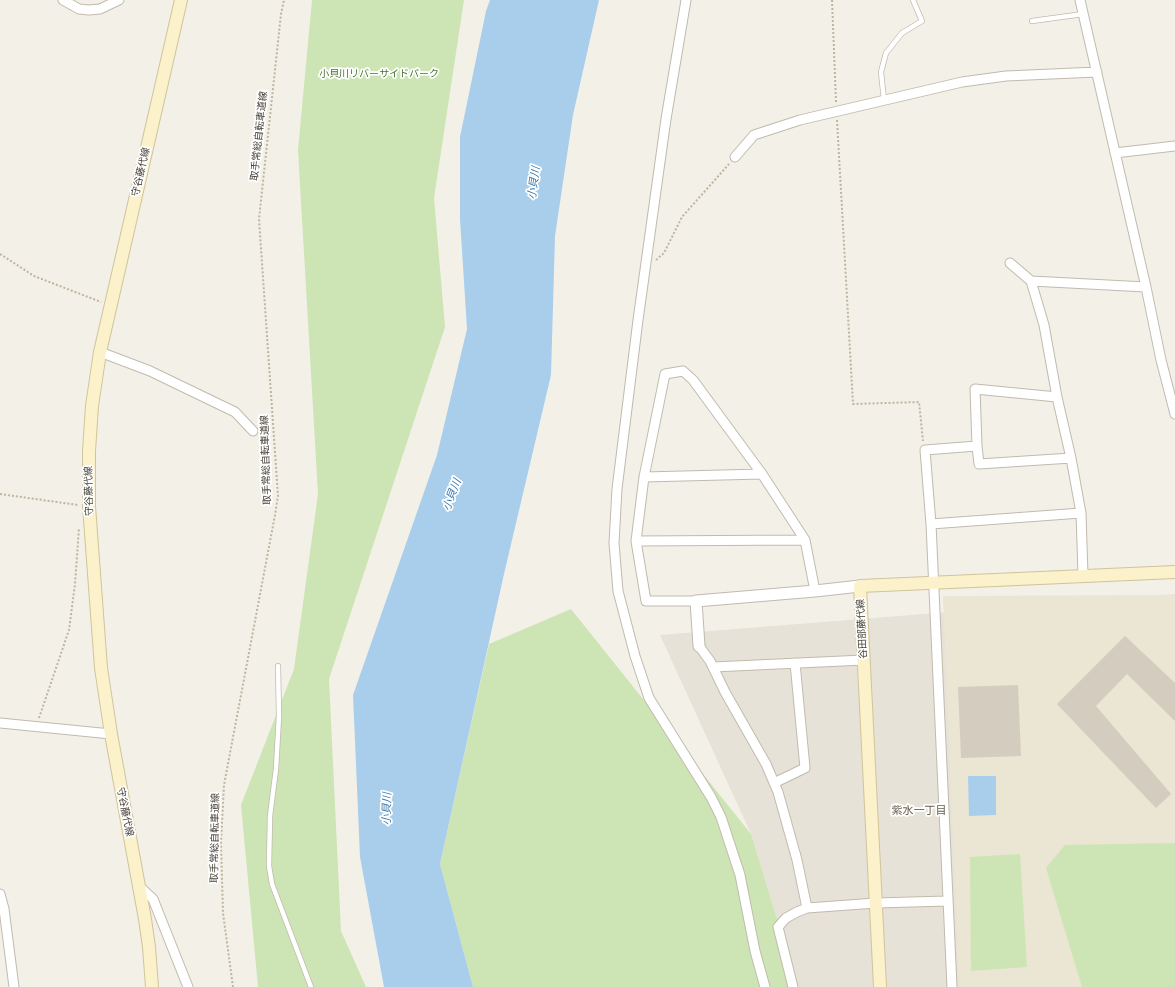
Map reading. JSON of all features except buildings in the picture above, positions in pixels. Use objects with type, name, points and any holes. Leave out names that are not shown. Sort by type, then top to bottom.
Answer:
[{"type":"main road","name":"守谷藤代線","points":[[152,987],[150,947],[111,734],[101,668],[88,506],[89,443],[92,406],[100,352],[181,0]]},
{"type":"main road","name":"谷田部藤代線","points":[[880,987],[860,586],[1174,569]]},
{"type":"street","points":[[63,0],[78,9],[89,10],[100,9],[119,0]]},
{"type":"street","points":[[686,0],[666,119],[616,489],[614,542],[618,592],[634,656],[649,698],[711,797],[721,817],[740,875],[765,987]]},
{"type":"street","points":[[1080,0],[1116,153],[1161,360],[1175,414]]},
{"type":"street","points":[[735,157],[754,135],[800,120],[836,111],[962,82],[1006,76],[1096,72]]},
{"type":"street","points":[[1116,153],[1175,146]]},
{"type":"street","points":[[1010,263],[1031,281],[1044,325],[1081,513],[1083,575]]},
{"type":"street","points":[[1031,281],[1146,287]]},
{"type":"street","points":[[100,352],[150,371],[235,412],[253,431]]},
{"type":"street","points":[[815,591],[805,540],[762,474],[693,380],[683,371],[665,374],[644,477],[636,541],[646,601],[696,601],[815,591],[860,586]]},
{"type":"street","points":[[1057,397],[975,389],[979,464],[1071,458]]},
{"type":"street","points":[[952,987],[932,524],[924,450],[977,446]]},
{"type":"street","points":[[644,477],[762,474]]},
{"type":"street","points":[[932,524],[1081,513]]},
{"type":"street","points":[[636,541],[805,540]]},
{"type":"street","points":[[696,601],[699,646],[710,661],[725,692],[766,764],[778,792],[797,860],[807,908]]},
{"type":"street","points":[[713,667],[864,660]]},
{"type":"street","points":[[774,783],[805,768],[795,663]]},
{"type":"street","points":[[0,724],[111,734]]},
{"type":"street","points":[[139,886],[153,899],[188,987]]},
{"type":"street","points":[[0,894],[4,910],[14,987]]},
{"type":"street","points":[[793,987],[778,927],[786,918],[807,908],[876,903],[948,901]]},
{"type":"lane","points":[[884,100],[881,72],[886,53],[902,33],[922,21],[913,0]]},
{"type":"lane","points":[[1032,21],[1083,14]]},
{"type":"lane","points":[[278,666],[279,716],[276,769],[270,816],[269,866],[272,884],[311,987]]},
{"type":"path","name":"取手常総自転車道線","points":[[233,987],[223,913],[221,843],[224,786],[278,496],[259,219],[281,14],[284,0]]},
{"type":"path","points":[[832,0],[836,111],[853,404],[919,402],[924,450]]},
{"type":"path","points":[[646,269],[664,253],[682,217],[735,157]]},
{"type":"path","points":[[0,254],[34,276],[110,306]]},
{"type":"path","points":[[0,494],[88,506]]},
{"type":"path","points":[[36,727],[69,630],[75,584],[79,521]]},
{"type":"shaded area","points":[[1175,594],[1175,987],[798,987],[751,834],[660,635]]},
{"type":"shaded area","points":[[1175,595],[1175,987],[959,987],[943,596]]},
{"type":"green space","name":"小貝川リバーサイドパーク","points":[[312,0],[464,0],[434,198],[445,327],[329,679],[341,931],[366,987],[258,987],[241,805],[294,669],[318,494],[298,150]]},
{"type":"green space","points":[[571,609],[751,834],[798,987],[473,987],[440,864],[489,644]]},
{"type":"green space","points":[[1175,843],[1175,987],[1082,987],[1046,868],[1065,845]]},
{"type":"green space","points":[[1020,854],[1027,967],[971,971],[970,857]]},
{"type":"water","name":"小貝川","points":[[490,0],[599,0],[573,115],[555,236],[551,375],[504,574],[440,864],[473,987],[384,987],[360,857],[353,695],[437,455],[467,329],[460,219],[460,137],[486,11]]},
{"type":"water","points":[[968,776],[996,776],[996,815],[969,816]]},
{"type":"district","name":"紫水一丁目","points":[[919,811]]}]
